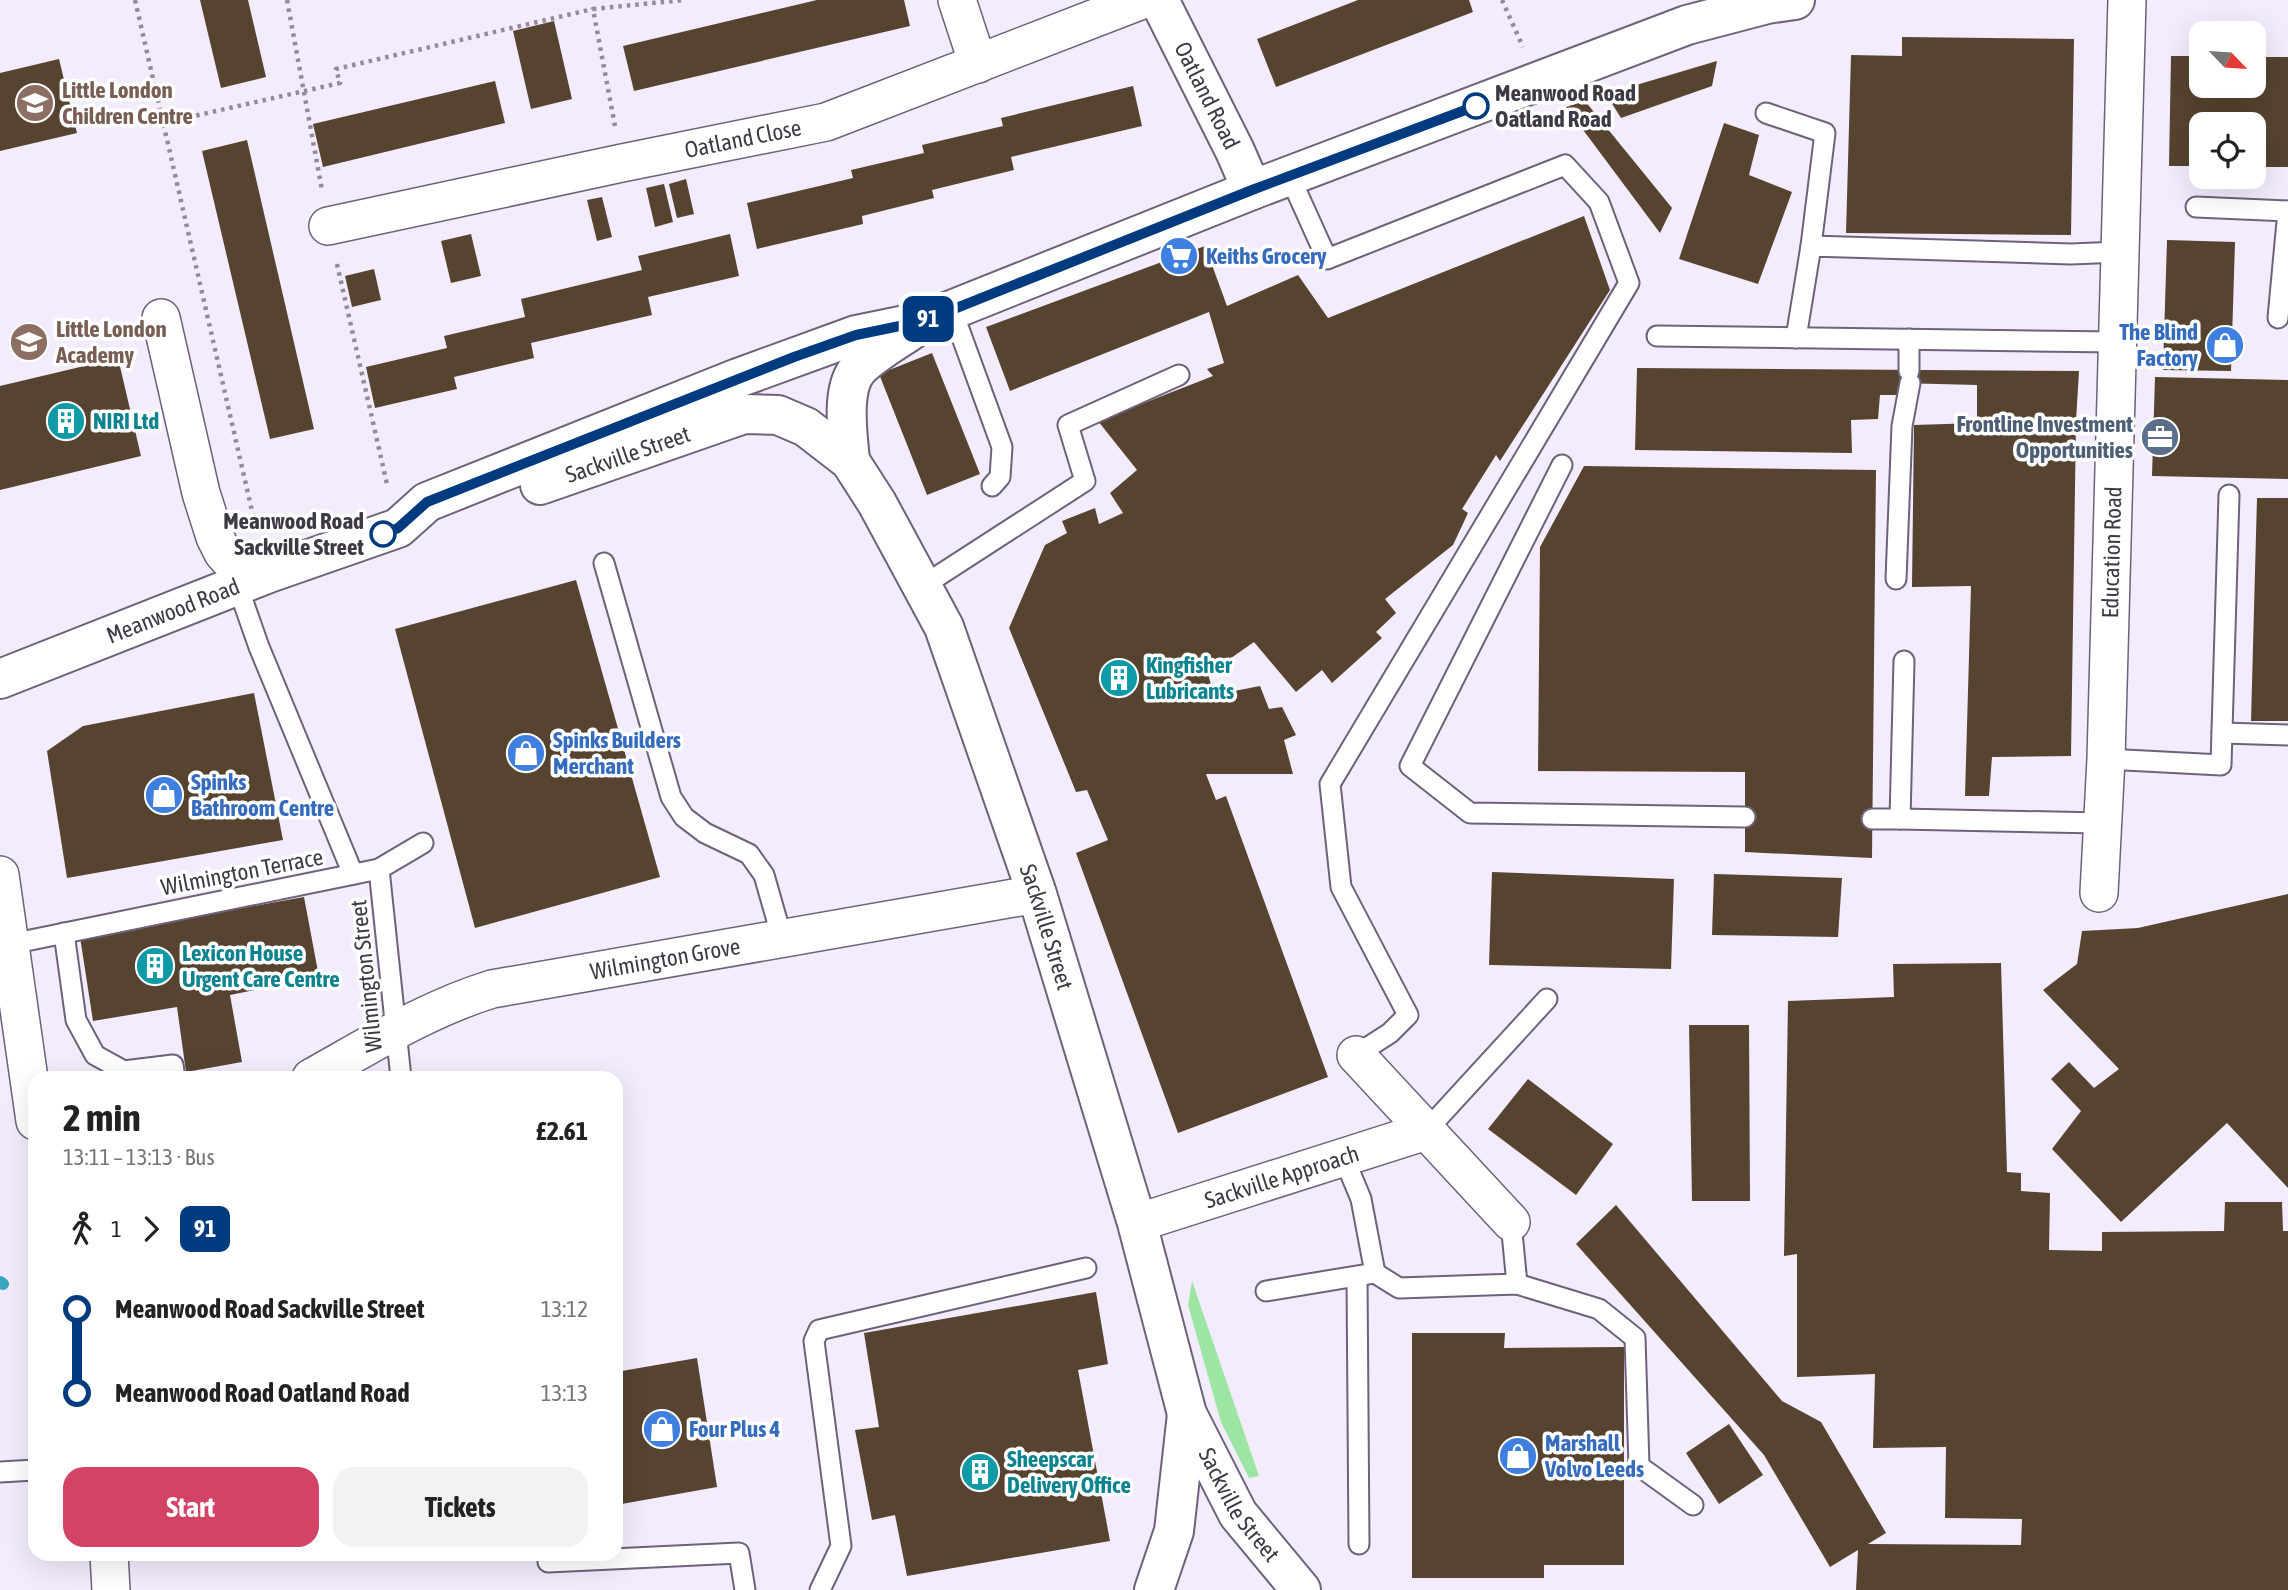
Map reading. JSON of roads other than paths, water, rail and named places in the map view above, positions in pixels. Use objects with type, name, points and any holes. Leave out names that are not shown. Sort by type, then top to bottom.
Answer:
[{"type":"street","points":[[957,0],[978,64]]},
{"type":"street","name":"Oatland Close","points":[[328,226],[826,122],[1142,0]]},
{"type":"street","name":"Oatland Road","points":[[1159,0],[1252,190]]},
{"type":"street","name":"Meanwood Road","points":[[0,679],[253,580],[398,528],[427,502],[738,378],[856,335],[938,315],[1252,190],[1537,83],[1702,10],[1795,0]]},
{"type":"street","name":"Education Road","points":[[2099,893],[2106,759],[2127,0]]},
{"type":"street","name":"Sackville Street","points":[[850,461],[848,391],[857,370],[938,315]]},
{"type":"street","points":[[161,318],[201,494],[215,537],[223,553],[253,580]]},
{"type":"street","name":"Sackville Street","points":[[398,528],[435,522],[744,414],[778,415],[806,427],[850,461],[877,503],[944,627],[1037,894],[1137,1223],[1187,1414],[1238,1514],[1301,1590]]},
{"type":"street","points":[[0,875],[28,1071]]},
{"type":"street","name":"Wilmington Grove","points":[[324,1071],[397,1030],[463,998],[492,989],[1037,894]]},
{"type":"street","points":[[1356,1055],[1511,1222]]},
{"type":"street","name":"Sackville Approach","points":[[1137,1223],[1426,1131]]},
{"type":"street","name":"Sackville Street","points":[[1154,1590],[1174,1531],[1187,1414]]},
{"type":"street","points":[[109,1561],[111,1590]]},
{"type":"lane","points":[[1766,113],[1825,133],[1796,338]]},
{"type":"lane","points":[[1290,177],[1327,259],[1565,165],[1599,202],[1629,284],[1330,784],[1341,887],[1408,1016],[1390,1033],[1356,1055]]},
{"type":"lane","points":[[2196,207],[2288,211],[2277,318]]},
{"type":"lane","points":[[1811,246],[2071,254],[2119,252]]},
{"type":"lane","points":[[938,315],[1002,446],[1000,477],[992,486]]},
{"type":"lane","points":[[1657,336],[2116,342]]},
{"type":"lane","points":[[1896,579],[1902,426],[1910,377],[1909,340]]},
{"type":"lane","points":[[921,587],[1085,481],[1068,425],[1179,375]]},
{"type":"lane","points":[[1562,465],[1410,766],[1470,813],[1745,817]]},
{"type":"lane","points":[[2106,759],[2221,765],[2228,495]]},
{"type":"lane","points":[[604,563],[671,797],[684,817],[705,833],[749,854],[764,875],[782,938]]},
{"type":"lane","points":[[253,580],[260,647],[353,874]]},
{"type":"lane","points":[[1900,819],[1904,661]]},
{"type":"lane","points":[[2222,733],[2288,735]]},
{"type":"lane","points":[[1872,819],[2101,823]]},
{"type":"lane","name":"Wilmington Terrace","points":[[11,944],[379,869],[423,843]]},
{"type":"lane","name":"Wilmington Street","points":[[379,869],[400,1071]]},
{"type":"lane","points":[[64,933],[76,1020],[95,1055],[124,1071],[173,1065],[174,1071]]},
{"type":"lane","points":[[1426,1131],[1547,999]]},
{"type":"lane","points":[[1345,1158],[1361,1199],[1366,1275],[1359,1544]]},
{"type":"lane","points":[[1511,1222],[1517,1284]]},
{"type":"lane","points":[[820,1590],[841,1546],[814,1341],[819,1331],[1086,1268]]},
{"type":"lane","points":[[1266,1291],[1366,1275],[1399,1288],[1517,1284],[1599,1309],[1634,1338],[1639,1466],[1693,1505]]},
{"type":"lane","points":[[0,1472],[28,1470]]},
{"type":"lane","points":[[623,1558],[738,1553],[745,1590]]},
{"type":"lane","points":[[548,1562],[569,1561]]},
{"type":"place","name":"Little London Children Centre","points":[[35,103]]},
{"type":"place","name":"Meanwood Road Oatland Road","points":[[1476,106]]},
{"type":"place","name":"Keiths Grocery","points":[[1179,256]]},
{"type":"place","name":"Little London Academy","points":[[29,342]]},
{"type":"place","name":"The Blind Factory","points":[[2225,345]]},
{"type":"place","name":"NIRI Ltd","points":[[66,421]]},
{"type":"place","name":"Frontline Investment Opportunities","points":[[2160,437]]},
{"type":"place","name":"Meanwood Road Sackville Street","points":[[383,534]]},
{"type":"place","name":"Kingfisher Lubricants","points":[[1119,678]]},
{"type":"place","name":"Spinks Builders Merchant","points":[[526,753]]},
{"type":"place","name":"Spinks Bathroom Centre","points":[[164,795]]},
{"type":"place","name":"Lexicon House Urgent Care Centre","points":[[155,966]]},
{"type":"place","name":"Four Plus 4","points":[[662,1429]]},
{"type":"place","name":"Marshall Volvo Leeds","points":[[1518,1456]]},
{"type":"place","name":"Sheepscar Delivery Office","points":[[980,1472]]}]
